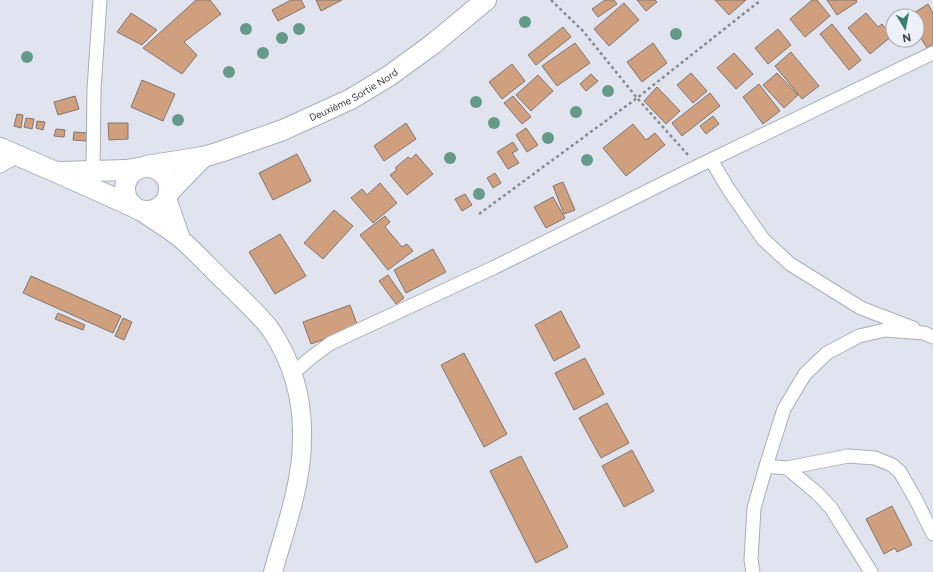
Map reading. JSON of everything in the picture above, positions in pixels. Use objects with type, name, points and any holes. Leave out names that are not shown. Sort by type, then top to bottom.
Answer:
[{"type":"main road","name":"Deuxième Sortie Nord","points":[[56,172],[126,170],[203,157],[283,130],[350,99],[389,76],[426,49],[486,0]]},
{"type":"main road","name":"Deuxième Sortie Nord","points":[[0,148],[136,208]]},
{"type":"main road","name":"Deuxième Sortie Nord","points":[[168,195],[203,157]]},
{"type":"main road","points":[[142,167],[154,168],[161,171],[166,177],[169,184],[168,195],[162,205],[155,210],[148,211],[136,208],[127,200],[124,193],[124,185],[132,172],[142,167]]},
{"type":"street","points":[[92,171],[94,89],[100,0]]},
{"type":"street","points":[[293,373],[330,343],[494,267],[698,166],[933,53]]},
{"type":"street","points":[[0,166],[18,156]]},
{"type":"street","points":[[711,160],[729,190],[763,239],[790,264],[862,308],[929,335]]},
{"type":"street","points":[[168,195],[181,239]]},
{"type":"street","points":[[136,208],[181,239],[270,330],[286,355],[293,373],[301,407],[302,440],[299,471],[294,498],[273,572]]},
{"type":"street","points":[[753,572],[751,560],[754,508],[784,409],[805,374],[827,353],[859,336],[885,330],[929,335]]},
{"type":"street","points":[[766,466],[787,468],[848,456],[876,458],[892,465],[900,472],[933,534]]},
{"type":"street","points":[[787,468],[817,493],[831,508],[871,572]]},
{"type":"path","points":[[552,0],[582,31],[637,98],[698,166]]},
{"type":"path","points":[[479,214],[637,98],[761,0]]},
{"type":"building","points":[[196,0],[210,0],[221,14],[184,42],[197,55],[182,74],[143,48]]},
{"type":"building","points":[[291,0],[301,0],[305,7],[278,21],[272,10]]},
{"type":"building","points":[[316,0],[342,0],[321,11]]},
{"type":"building","points":[[605,0],[614,0],[617,4],[598,17],[592,9]]},
{"type":"building","points":[[637,0],[655,0],[657,2],[646,11]]},
{"type":"building","points":[[715,0],[746,0],[729,15]]},
{"type":"building","points":[[812,0],[817,0],[830,16],[805,37],[790,19]]},
{"type":"building","points":[[827,0],[856,0],[857,2],[837,15]]},
{"type":"building","points":[[624,3],[639,20],[609,46],[594,29]]},
{"type":"building","points":[[928,4],[933,13],[933,44],[927,48],[925,45],[925,8],[922,8]]},
{"type":"building","points":[[131,13],[157,30],[142,45],[117,32]]},
{"type":"building","points":[[866,13],[878,27],[882,24],[885,28],[885,42],[870,54],[848,28]]},
{"type":"building","points":[[832,24],[861,60],[849,70],[820,34]]},
{"type":"building","points":[[563,27],[571,37],[536,65],[528,55]]},
{"type":"building","points":[[778,29],[791,45],[768,64],[755,48]]},
{"type":"building","points":[[575,43],[590,63],[557,86],[542,66]]},
{"type":"building","points":[[653,43],[667,63],[642,82],[627,62]]},
{"type":"building","points":[[791,52],[819,86],[802,99],[775,66]]},
{"type":"building","points":[[734,53],[753,74],[736,89],[717,68]]},
{"type":"building","points":[[512,64],[525,81],[502,99],[489,82]]},
{"type":"building","points":[[691,73],[707,91],[693,103],[677,85]]},
{"type":"building","points":[[777,73],[798,95],[784,108],[763,85]]},
{"type":"building","points":[[591,74],[598,81],[586,91],[580,84]]},
{"type":"building","points":[[538,75],[553,91],[531,111],[516,95]]},
{"type":"building","points":[[142,80],[175,94],[163,121],[131,107]]},
{"type":"building","points":[[759,84],[780,111],[763,124],[743,97]]},
{"type":"building","points":[[657,87],[680,111],[666,124],[644,101]]},
{"type":"building","points":[[710,93],[720,106],[682,136],[672,123]]},
{"type":"building","points":[[75,96],[79,109],[58,115],[54,102]]},
{"type":"building","points":[[513,96],[531,117],[522,124],[504,103]]},
{"type":"building","points":[[17,114],[23,115],[21,128],[14,126]]},
{"type":"building","points":[[713,116],[719,124],[706,134],[700,126]]},
{"type":"building","points":[[26,118],[34,119],[32,129],[24,127]]},
{"type":"building","points":[[37,121],[45,122],[43,130],[36,128]]},
{"type":"building","points":[[108,123],[128,123],[128,139],[109,140]]},
{"type":"building","points":[[406,123],[416,139],[384,161],[374,146]]},
{"type":"building","points":[[633,124],[646,140],[655,133],[665,145],[626,176],[603,148]]},
{"type":"building","points":[[526,128],[538,145],[527,152],[516,135]]},
{"type":"building","points":[[56,129],[65,130],[64,137],[54,136]]},
{"type":"building","points":[[74,132],[87,133],[86,141],[73,140]]},
{"type":"building","points":[[513,142],[518,150],[512,153],[519,163],[508,169],[497,152]]},
{"type":"building","points":[[297,154],[311,181],[273,200],[259,173]]},
{"type":"building","points":[[416,154],[433,174],[407,195],[390,175],[397,170],[395,168],[408,157],[411,159]]},
{"type":"building","points":[[495,173],[501,183],[493,188],[487,178]]},
{"type":"building","points":[[563,182],[575,210],[564,214],[553,186]]},
{"type":"building","points":[[380,183],[397,203],[373,223],[351,198],[362,189],[367,195]]},
{"type":"building","points":[[465,194],[472,205],[462,211],[455,199]]},
{"type":"building","points":[[553,197],[565,218],[546,228],[534,207]]},
{"type":"building","points":[[334,210],[353,226],[323,259],[304,243]]},
{"type":"building","points":[[385,216],[390,222],[385,227],[402,247],[407,244],[413,251],[388,270],[360,235]]},
{"type":"building","points":[[280,234],[306,276],[275,294],[249,252]]},
{"type":"building","points":[[433,249],[446,272],[406,293],[394,270]]},
{"type":"building","points":[[388,275],[404,298],[396,304],[379,281]]},
{"type":"building","points":[[31,276],[121,316],[113,333],[23,293]]},
{"type":"building","points":[[350,305],[358,327],[311,344],[303,322]]},
{"type":"building","points":[[561,311],[580,347],[554,361],[535,325]]},
{"type":"building","points":[[58,313],[85,325],[83,330],[55,319]]},
{"type":"building","points":[[123,318],[132,322],[124,340],[115,336]]},
{"type":"building","points":[[464,353],[507,434],[484,447],[441,365]]},
{"type":"building","points":[[585,358],[604,394],[574,410],[555,373]]},
{"type":"building","points":[[607,403],[629,443],[601,458],[579,418]]},
{"type":"building","points":[[632,450],[654,491],[624,507],[602,466]]},
{"type":"building","points":[[521,456],[568,547],[536,563],[490,471]]},
{"type":"building","points":[[892,506],[912,545],[897,552],[895,548],[884,554],[866,519]]}]
